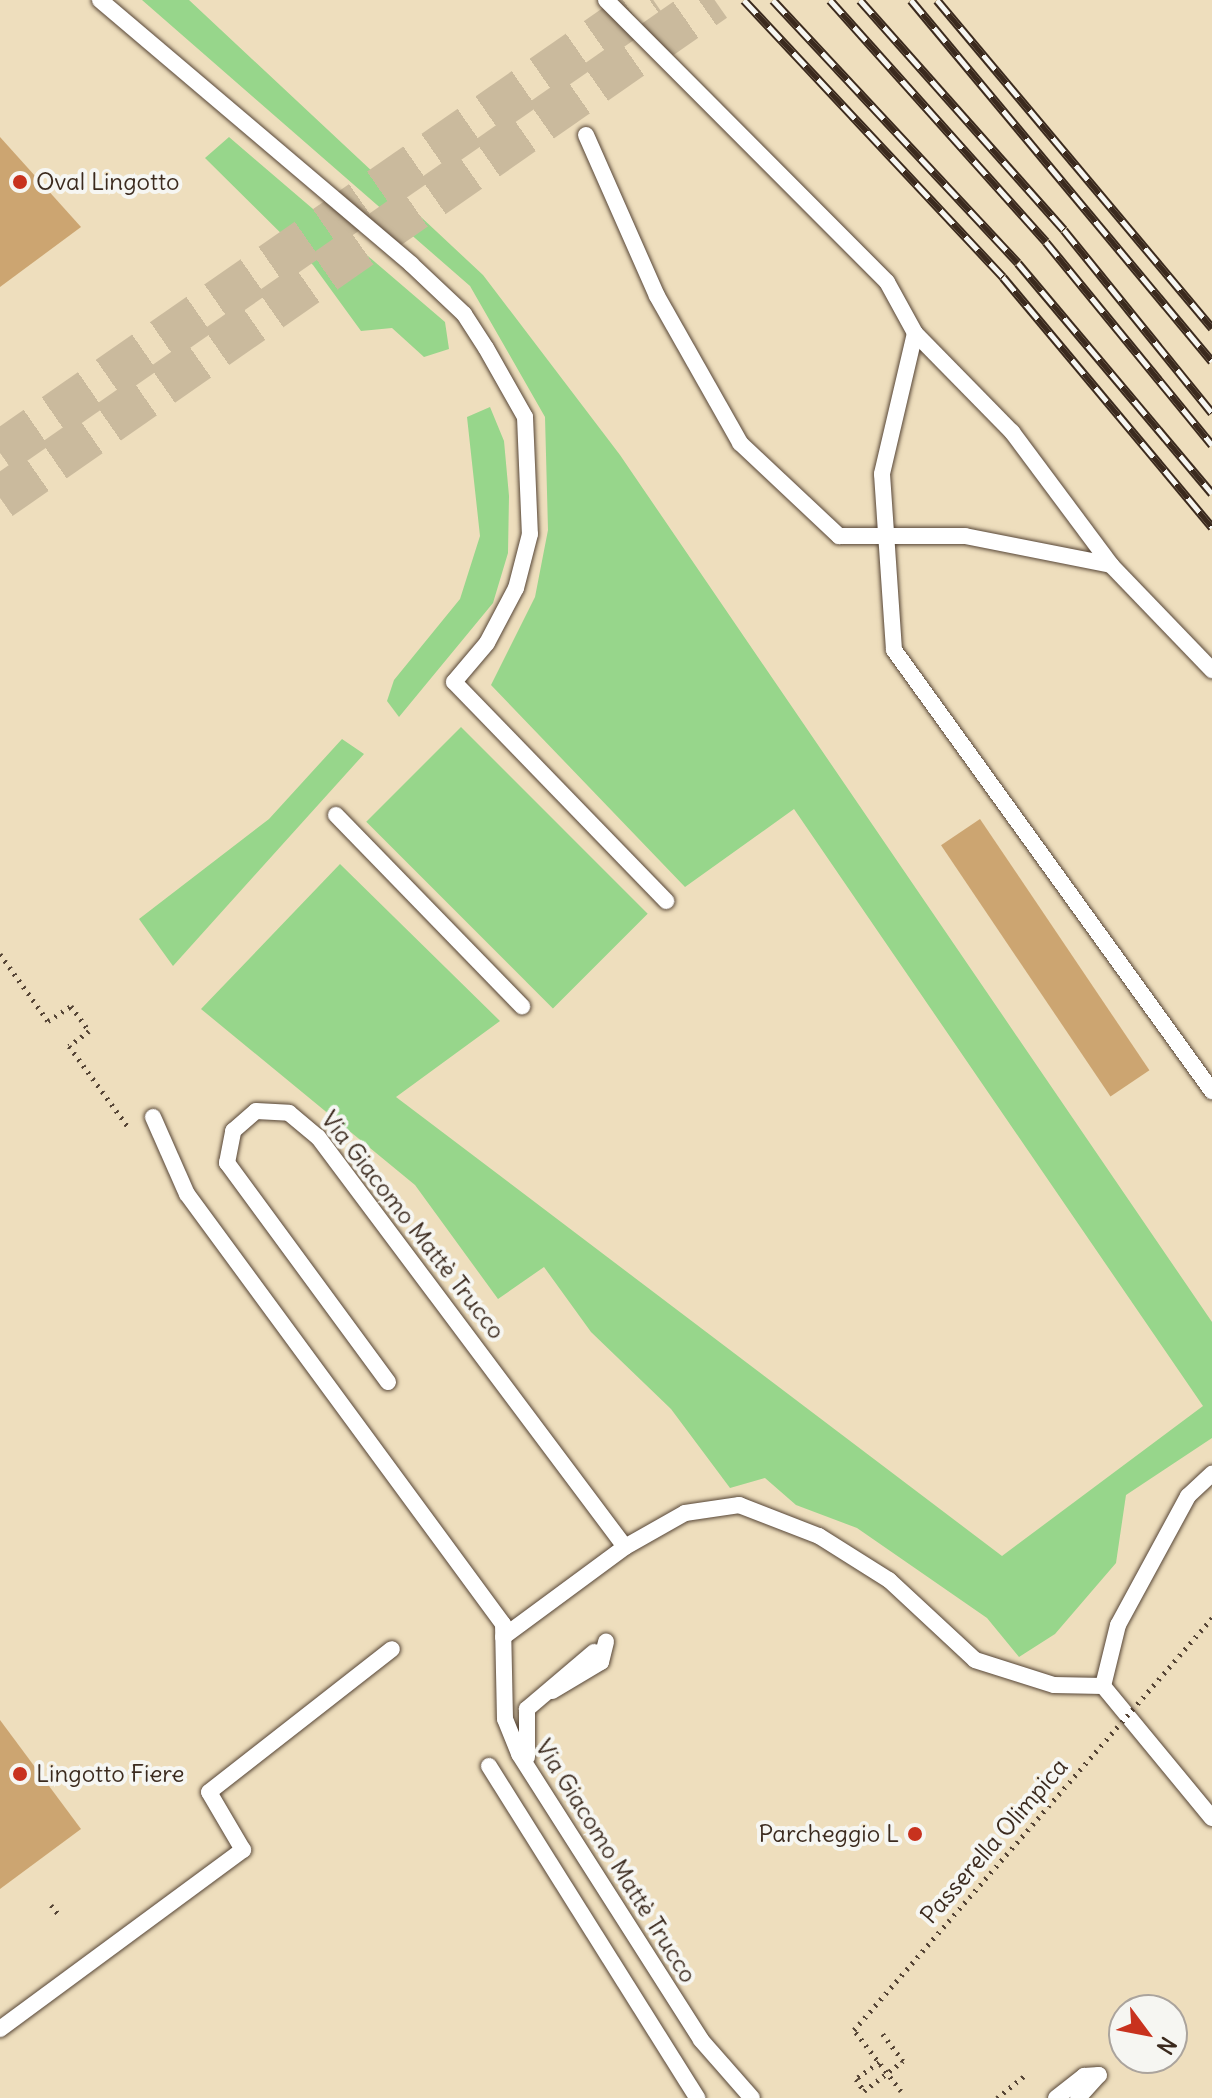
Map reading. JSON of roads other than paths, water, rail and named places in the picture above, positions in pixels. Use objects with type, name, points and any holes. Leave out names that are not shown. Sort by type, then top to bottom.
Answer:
[{"type":"lane","points":[[100,0],[464,314],[525,417],[530,534],[516,588],[487,643],[454,682],[666,901]]},
{"type":"lane","points":[[606,0],[887,282],[915,333],[1012,432],[1111,565],[1212,670]]},
{"type":"lane","points":[[586,135],[657,296],[740,443],[839,536],[965,536],[1111,565]]},
{"type":"lane","points":[[915,333],[882,474],[894,650],[1212,1091]]},
{"type":"lane","points":[[336,815],[522,1006]]},
{"type":"lane","name":"Via Giacomo Mattè Trucco","points":[[388,1382],[227,1163],[233,1131],[256,1111],[289,1113],[318,1137],[625,1547]]},
{"type":"lane","name":"Via Giacomo Mattè Trucco","points":[[153,1117],[187,1194],[503,1624],[505,1719],[534,1777],[701,2040],[748,2095]]},
{"type":"lane","points":[[1103,1686],[1118,1625],[1188,1496],[1212,1474]]},
{"type":"lane","points":[[503,1637],[625,1547],[685,1513],[739,1505],[819,1536],[889,1580],[975,1660],[1054,1685],[1103,1686],[1212,1818]]},
{"type":"lane","points":[[534,1777],[523,1724],[536,1697],[600,1647]]},
{"type":"lane","points":[[0,2029],[243,1850],[209,1792],[392,1649]]},
{"type":"lane","points":[[489,1766],[697,2098]]},
{"type":"lane","points":[[1056,2098],[1084,2076],[1099,2075],[1078,2098]]},
{"type":"tunnel","points":[[0,453],[653,0]]},
{"type":"tunnel","points":[[0,498],[714,0]]},
{"type":"railway","points":[[744,0],[1003,277],[1212,527]]},
{"type":"railway","points":[[773,0],[1018,263],[1212,493]]},
{"type":"railway","points":[[830,0],[1046,242],[1212,445]]},
{"type":"railway","points":[[860,0],[1064,230],[1212,413]]},
{"type":"railway","points":[[911,0],[1212,361]]},
{"type":"railway","points":[[937,0],[1212,328]]},
{"type":"place","name":"Oval Lingotto","points":[[20,182]]},
{"type":"place","name":"Lingotto Fiere","points":[[20,1774]]},
{"type":"place","name":"Parcheggio L","points":[[915,1834]]}]
